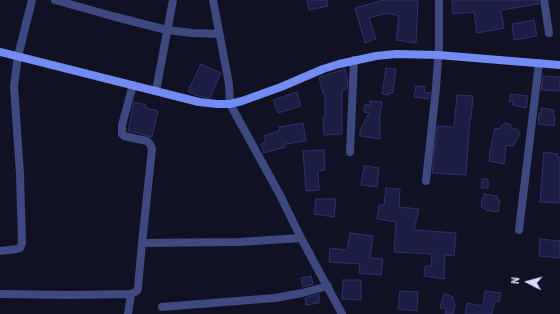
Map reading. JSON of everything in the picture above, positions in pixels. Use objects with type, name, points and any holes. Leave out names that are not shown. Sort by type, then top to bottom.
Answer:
[{"type":"main road","points":[[0,52],[208,103],[230,104],[265,93],[323,69],[354,60],[387,55],[438,55],[560,65]]},
{"type":"street","points":[[0,251],[20,248],[22,243],[20,174],[14,86],[18,56],[32,0]]},
{"type":"street","points":[[55,0],[74,3],[167,30],[219,34]]},
{"type":"street","points":[[156,91],[173,0]]},
{"type":"street","points":[[213,0],[229,84],[230,104],[271,178],[342,314]]},
{"type":"street","points":[[426,181],[438,55],[439,0]]},
{"type":"street","points":[[544,0],[549,33]]},
{"type":"street","points":[[350,152],[354,60]]},
{"type":"street","points":[[519,230],[539,64]]},
{"type":"street","points":[[0,294],[70,296],[131,294],[137,291],[152,149],[147,141],[124,136],[122,134],[122,125],[133,85]]},
{"type":"street","points":[[142,243],[239,242],[301,238]]},
{"type":"street","points":[[162,307],[268,299],[302,293],[328,286]]},
{"type":"street","points":[[128,314],[131,294]]},
{"type":"building","points":[[307,0],[327,0],[328,6],[309,10]]},
{"type":"building","points":[[384,0],[418,0],[416,43],[396,40],[399,16],[387,13],[369,18],[376,39],[365,43],[355,8]]},
{"type":"building","points":[[452,0],[538,0],[539,4],[501,10],[504,28],[477,33],[474,12],[453,14]]},
{"type":"building","points":[[534,20],[537,36],[514,40],[512,24]]},
{"type":"building","points":[[201,64],[221,73],[210,98],[198,96],[188,91]]},
{"type":"building","points":[[386,68],[396,69],[393,93],[389,93],[389,95],[382,94]]},
{"type":"building","points":[[345,69],[348,82],[347,89],[342,90],[342,134],[324,135],[323,117],[325,117],[325,94],[323,94],[319,77]]},
{"type":"building","points":[[543,76],[560,77],[560,91],[541,90]]},
{"type":"building","points":[[416,86],[425,87],[424,92],[430,93],[429,99],[414,97]]},
{"type":"building","points":[[297,92],[301,106],[278,113],[273,100]]},
{"type":"building","points":[[511,94],[528,96],[526,108],[513,105],[513,101],[509,102]]},
{"type":"building","points":[[457,95],[473,96],[466,175],[432,173],[437,126],[454,127]]},
{"type":"building","points":[[370,101],[382,102],[379,123],[380,139],[360,136],[360,130],[369,113],[364,112],[365,104],[370,105]]},
{"type":"building","points":[[134,102],[146,105],[145,108],[158,111],[152,137],[128,131]]},
{"type":"building","points":[[541,108],[554,110],[554,126],[538,124]]},
{"type":"building","points":[[303,123],[306,141],[285,144],[285,147],[264,153],[261,144],[266,141],[264,136],[280,130],[279,127]]},
{"type":"building","points":[[506,123],[511,125],[511,129],[517,129],[520,133],[517,140],[513,146],[506,145],[504,164],[489,161],[495,128],[500,129],[501,126]]},
{"type":"building","points":[[324,150],[325,170],[318,171],[319,190],[306,191],[303,151]]},
{"type":"building","points":[[544,152],[558,154],[557,157],[560,157],[560,203],[540,202]]},
{"type":"building","points":[[364,166],[379,168],[377,187],[361,185]]},
{"type":"building","points":[[482,179],[488,179],[488,188],[481,188]]},
{"type":"building","points":[[386,188],[400,189],[399,207],[419,209],[414,230],[456,233],[454,256],[445,255],[444,279],[424,276],[425,266],[431,266],[432,254],[394,252],[396,222],[377,219],[379,205],[384,205]]},
{"type":"building","points":[[484,194],[497,196],[498,200],[500,200],[498,212],[486,210],[481,207]]},
{"type":"building","points":[[316,199],[336,199],[334,217],[314,214]]},
{"type":"building","points":[[350,233],[373,236],[370,258],[383,259],[381,275],[359,273],[360,264],[329,262],[330,248],[347,250]]},
{"type":"building","points":[[540,239],[560,241],[560,258],[539,256]]},
{"type":"building","points":[[311,276],[313,284],[303,287],[301,278]]},
{"type":"building","points":[[343,280],[361,280],[361,300],[342,299]]},
{"type":"building","points":[[400,291],[418,292],[417,311],[398,309]]},
{"type":"building","points":[[485,291],[501,293],[499,302],[495,301],[492,314],[465,314],[467,303],[483,306]]},
{"type":"building","points":[[319,294],[319,303],[306,305],[305,298]]},
{"type":"building","points":[[444,294],[453,297],[455,305],[453,314],[445,314],[446,309],[440,308]]}]
